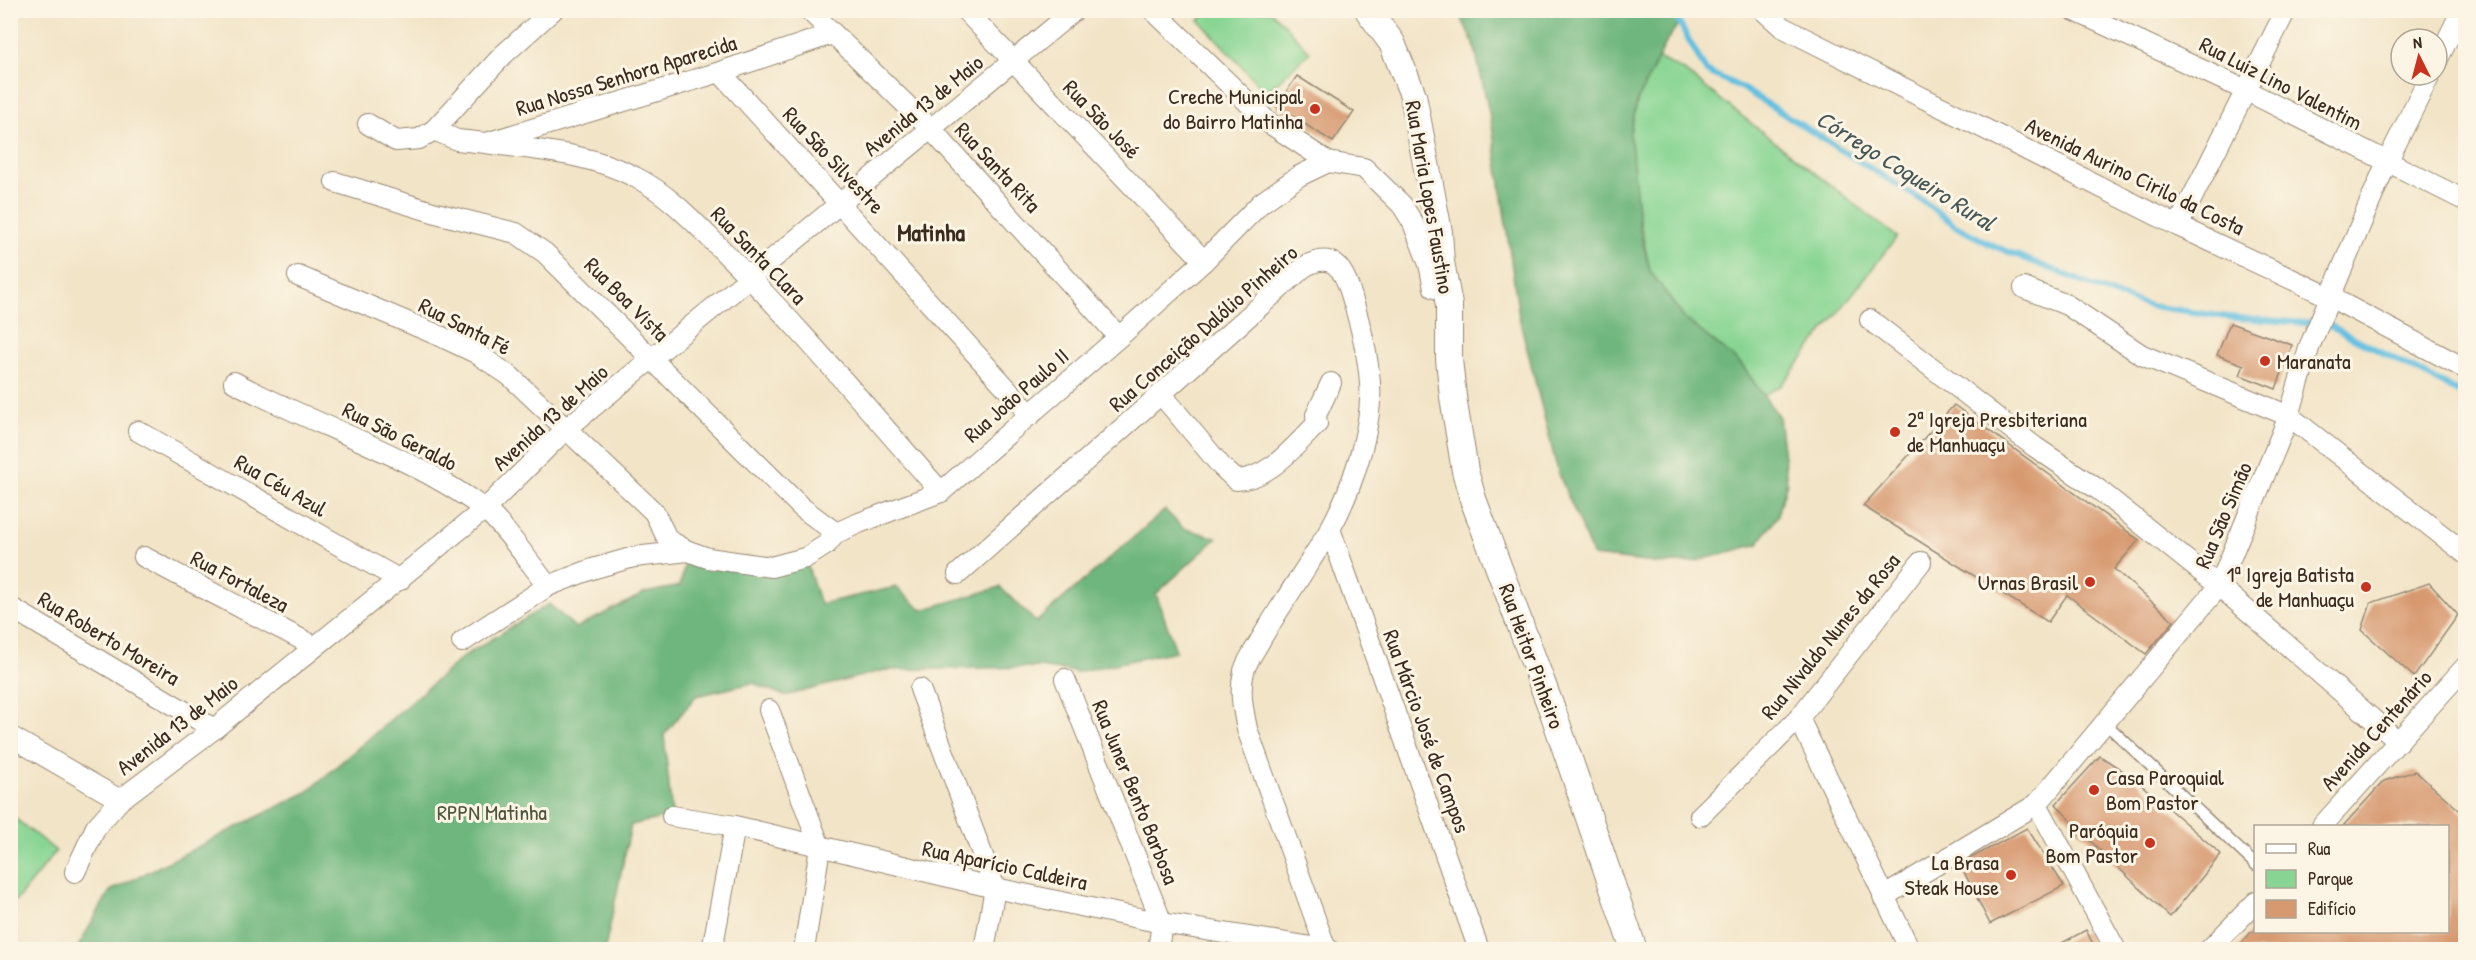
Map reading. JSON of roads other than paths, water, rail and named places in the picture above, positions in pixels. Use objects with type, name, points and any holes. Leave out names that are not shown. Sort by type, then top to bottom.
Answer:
[{"type":"street","points":[[368,124],[396,141],[419,139],[434,130],[502,55],[553,10]]},
{"type":"street","name":"Rua Santa Rita","points":[[809,10],[930,128],[1119,337]]},
{"type":"street","name":"Rua São José","points":[[965,10],[1204,261]]},
{"type":"street","name":"Avenida 13 de Maio","points":[[75,872],[96,827],[120,800],[214,729],[486,509],[566,429],[1075,10]]},
{"type":"street","points":[[1153,10],[1269,123],[1328,162],[1364,168],[1402,206],[1413,223],[1429,264],[1449,359]]},
{"type":"street","name":"Rua Maria Lopes Faustino","points":[[1368,10],[1392,43],[1413,95],[1434,196],[1449,305],[1449,359]]},
{"type":"street","name":"Avenida Aurino Cirilo da Costa","points":[[1763,10],[1782,27],[2178,226],[2328,306],[2466,369]]},
{"type":"street","name":"Rua Luiz Lino Valentim","points":[[2073,10],[2114,18],[2386,164],[2466,201]]},
{"type":"street","points":[[2178,226],[2286,10]]},
{"type":"street","points":[[2449,37],[2462,10]]},
{"type":"street","name":"Rua Nossa Senhora Aparecida","points":[[434,130],[456,140],[486,143],[720,72],[832,34]]},
{"type":"street","name":"Rua São Silvestre","points":[[720,72],[1031,415]]},
{"type":"street","name":"Rua São Simão","points":[[1883,897],[2037,804],[2219,586],[2289,416],[2310,345],[2386,164],[2424,87]]},
{"type":"street","name":"Rua Santa Clara","points":[[486,143],[556,152],[601,162],[636,177],[675,203],[750,277],[941,492]]},
{"type":"street","name":"Rua João Paulo II","points":[[462,642],[548,586],[592,568],[634,557],[688,551],[708,558],[771,567],[805,558],[826,544],[837,533],[941,492],[1204,261],[1262,203],[1299,176],[1328,162]]},
{"type":"street","name":"Rua Boa Vista","points":[[335,182],[436,213],[516,233],[552,260],[801,507],[837,533]]},
{"type":"street","name":"Rua Conceição Dalólio Pinheiro","points":[[958,574],[1304,267],[1317,260],[1330,260],[1339,268],[1348,285],[1360,325],[1370,385],[1366,421],[1356,470],[1330,529],[1244,669],[1240,696],[1247,729],[1328,949]]},
{"type":"street","name":"Rua Santa Fé","points":[[298,276],[440,336],[476,353],[510,376],[654,512],[668,540],[688,551]]},
{"type":"street","points":[[2024,288],[2067,305],[2142,355],[2289,416],[2466,554]]},
{"type":"street","points":[[1870,320],[2035,447],[2099,490],[2219,586],[2399,742]]},
{"type":"street","name":"Rua Heitor Pinheiro","points":[[1449,359],[1465,471],[1473,499],[1554,715],[1634,950]]},
{"type":"street","name":"Rua São Geraldo","points":[[234,382],[293,412],[403,459],[486,509],[548,586]]},
{"type":"street","points":[[1162,395],[1221,466],[1236,480],[1252,480],[1271,468],[1317,424],[1316,415],[1331,383]]},
{"type":"street","name":"Rua Céu Azul","points":[[138,431],[400,580]]},
{"type":"street","name":"Rua Márcio José de Campos","points":[[1330,529],[1479,950]]},
{"type":"street","name":"Rua Fortaleza","points":[[144,557],[314,646]]},
{"type":"street","name":"Rua Nivaldo Nunes da Rosa","points":[[1700,816],[1799,718],[1921,562]]},
{"type":"street","name":"Rua Roberto Moreira","points":[[10,607],[214,729]]},
{"type":"street","name":"Avenida Centenário","points":[[2323,825],[2466,666]]},
{"type":"street","name":"Rua Juner Bento Barbosa","points":[[1065,680],[1162,923]]},
{"type":"street","points":[[920,689],[994,888],[984,950]]},
{"type":"street","points":[[769,710],[820,847],[804,950]]},
{"type":"street","points":[[1799,718],[1910,950]]},
{"type":"street","points":[[10,736],[120,800]]},
{"type":"street","points":[[2037,804],[2116,950]]},
{"type":"street","name":"Rua Aparício Caldeira","points":[[672,816],[735,826],[994,888],[1162,923],[1328,949]]},
{"type":"street","points":[[712,950],[735,826]]},
{"type":"street","points":[[2209,950],[2254,904]]},
{"type":"street","points":[[1158,950],[1162,923]]},
{"type":"lane","points":[[2104,722],[2254,863]]},
{"type":"waterway","name":"Córrego Coqueiro Rural","points":[[1672,10],[1706,71],[1742,88],[1926,203],[1957,227],[1994,246],[2110,293],[2150,306],[2227,317],[2329,325],[2466,396]]},
{"type":"place","name":"Creche Municipal do Bairro Matinha","points":[[1315,109]]},
{"type":"place","name":"Maranata","points":[[2265,361]]},
{"type":"place","name":"2ª Igreja Presbiteriana de Manhuaçu","points":[[1895,432]]},
{"type":"place","name":"Urnas Brasil","points":[[2090,582]]},
{"type":"place","name":"1ª Igreja Batista de Manhuaçu","points":[[2366,587]]},
{"type":"place","name":"Casa Paroquial Bom Pastor","points":[[2094,790]]},
{"type":"place","name":"Paróquia Bom Pastor","points":[[2150,843]]},
{"type":"place","name":"La Brasa Steak House","points":[[2011,875]]},
{"type":"district","name":"Matinha","points":[[931,232]]},
{"type":"park label","name":"RPPN Matinha","points":[[492,812]]}]
